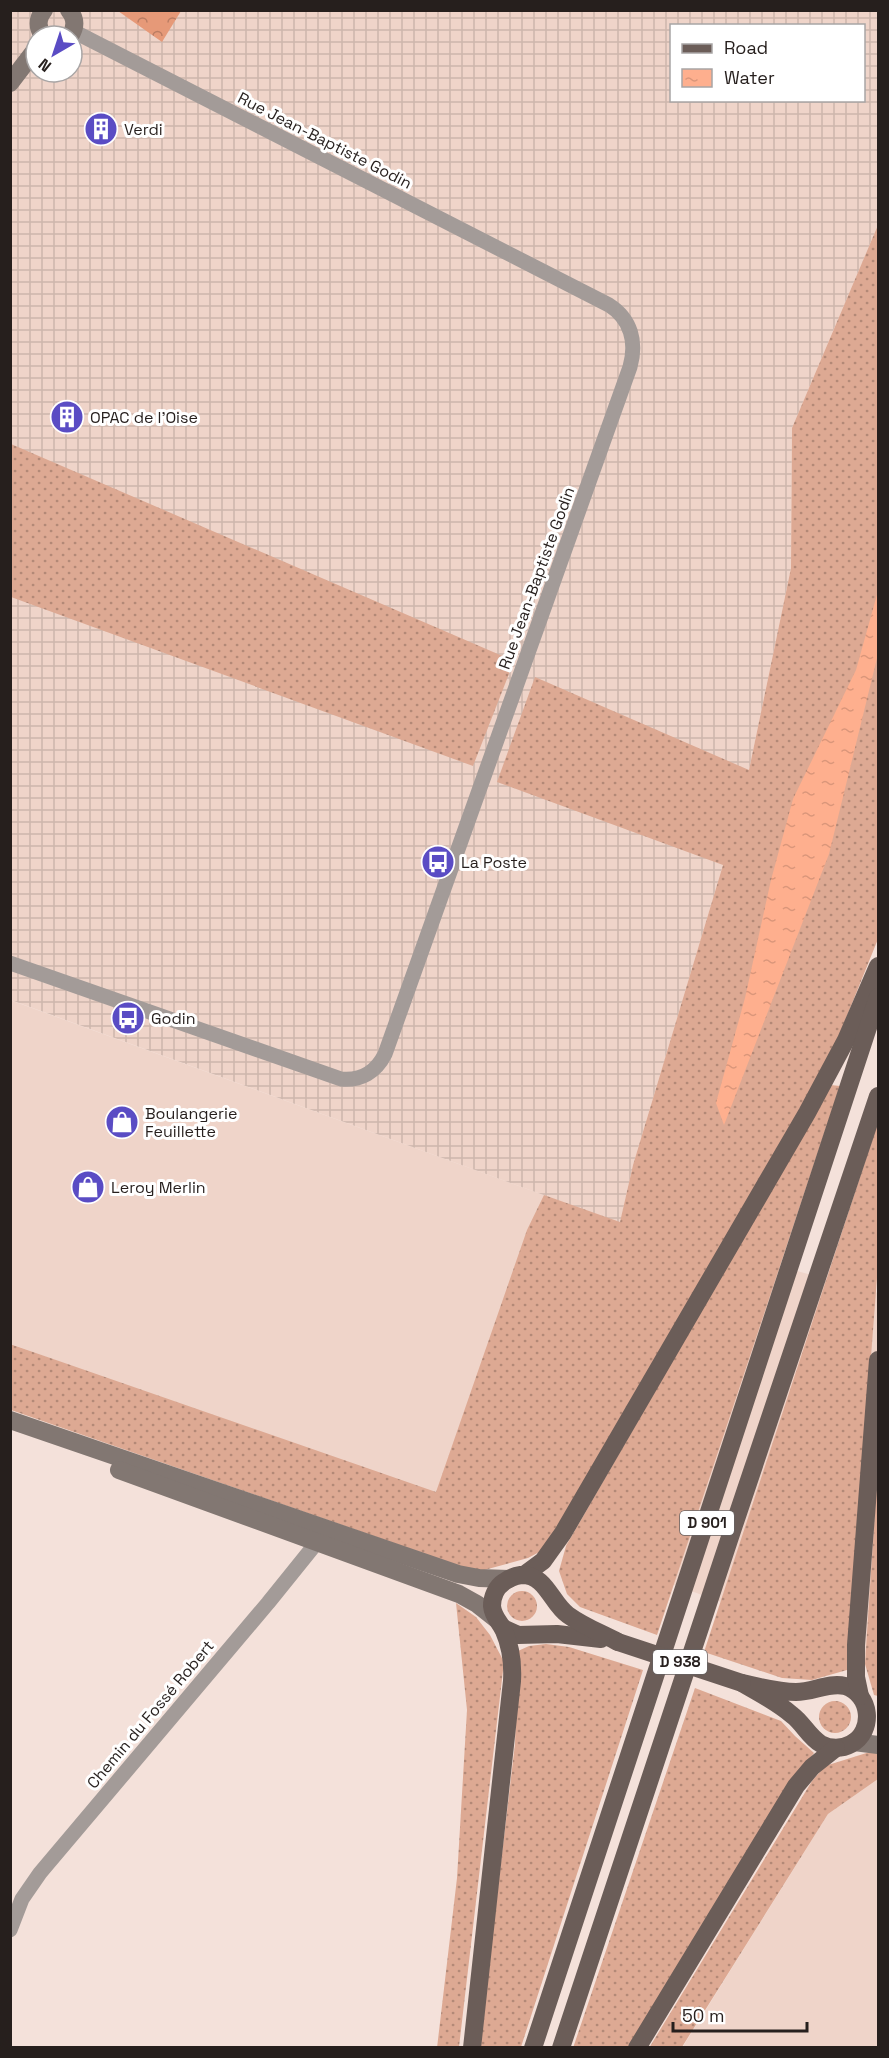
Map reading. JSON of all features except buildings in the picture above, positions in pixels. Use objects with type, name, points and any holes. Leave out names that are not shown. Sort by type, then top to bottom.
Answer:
[{"type":"main road","points":[[69,10],[74,20],[73,24]]},
{"type":"main road","points":[[10,82],[24,64]]},
{"type":"main road","points":[[472,2048],[512,1681],[511,1656],[492,1608],[494,1596],[498,1588],[548,1557],[569,1523],[807,1113],[846,1040],[879,966]]},
{"type":"main road","name":"D 901","points":[[533,2048],[879,997]]},
{"type":"main road","name":"D 901","points":[[561,2048],[879,1096]]},
{"type":"main road","points":[[868,1706],[848,1687],[830,1685],[810,1698],[806,1706],[807,1729],[820,1744],[836,1748],[854,1742],[865,1729],[868,1706],[856,1677],[856,1658],[879,1360]]},
{"type":"main road","points":[[10,1420],[323,1535],[471,1600],[516,1635],[530,1634],[541,1629],[552,1609],[551,1598],[540,1581],[516,1577],[479,1578],[458,1574],[323,1535],[10,1431]]},
{"type":"main road","name":"D 938","points":[[551,1598],[567,1615],[618,1642],[742,1683],[783,1691],[821,1689]]},
{"type":"main road","name":"D 938","points":[[530,1634],[568,1635],[618,1642]]},
{"type":"main road","name":"D 938","points":[[742,1683],[779,1705],[807,1729]]},
{"type":"main road","points":[[854,1742],[879,1745]]},
{"type":"main road","points":[[637,2048],[796,1786],[812,1767],[836,1748]]},
{"type":"street","name":"Rue Jean-Baptiste Godin","points":[[10,963],[340,1079],[357,1079],[378,1066],[385,1054],[630,367],[634,348],[626,320],[609,305],[84,41]]},
{"type":"street","name":"Chemin du Fossé Robert","points":[[10,1930],[22,1899],[40,1873],[323,1535]]},
{"type":"shaded area","points":[[10,11],[878,11],[878,225],[792,428],[791,568],[749,770],[723,865],[633,1165],[620,1223],[11,1000]]},
{"type":"shaded area","points":[[878,225],[878,939],[826,1068],[545,1549],[528,1558],[477,1572],[11,1410],[10,1344],[436,1492],[527,1230],[544,1195],[620,1222],[633,1165],[723,865],[497,782],[535,677],[749,770],[791,568],[792,428]]},
{"type":"shaded area","points":[[11,444],[514,661],[473,766],[11,597]]},
{"type":"shaded area","points":[[10,1000],[620,1223],[878,1293],[878,1659],[11,1344]]},
{"type":"shaded area","points":[[831,1085],[840,1086],[657,1635],[580,1607],[567,1594],[559,1571],[566,1546]]},
{"type":"shaded area","points":[[878,1122],[878,1265],[847,1670],[812,1680],[782,1678],[704,1652]]},
{"type":"shaded area","points":[[878,1465],[878,1696],[874,1695],[865,1664]]},
{"type":"shaded area","points":[[522,1591],[533,1595],[537,1606],[533,1617],[522,1621],[511,1617],[507,1606],[511,1595]]},
{"type":"shaded area","points":[[456,1603],[476,1617],[490,1635],[504,1662],[459,2047],[437,2048],[457,1878],[467,1710]]},
{"type":"shaded area","points":[[546,1644],[569,1647],[643,1670],[521,2047],[479,2048],[515,1744],[518,1651],[529,1646]]},
{"type":"shaded area","points":[[695,1688],[781,1721],[814,1753],[794,1778],[631,2047],[573,2048]]},
{"type":"shaded area","points":[[835,1701],[846,1706],[851,1717],[846,1728],[835,1733],[824,1728],[819,1717],[824,1706]]},
{"type":"shaded area","points":[[878,1750],[878,1779],[828,1814],[682,2047],[649,2048],[812,1781],[825,1766]]},
{"type":"shaded area","points":[[878,1779],[878,2047],[682,2048],[828,1814]]},
{"type":"green space","points":[[118,11],[181,11],[162,42]]},
{"type":"water","points":[[878,591],[878,654],[829,854],[724,1125],[716,1103],[745,998],[771,880],[793,799],[856,670]]},
{"type":"place","name":"Verdi","points":[[101,129]]},
{"type":"place","name":"OPAC de l'Oise","points":[[67,417]]},
{"type":"place","name":"La Poste","points":[[438,862]]},
{"type":"place","name":"Godin","points":[[128,1018]]},
{"type":"place","name":"Boulangerie Feuillette","points":[[122,1122]]},
{"type":"place","name":"Leroy Merlin","points":[[88,1187]]}]
